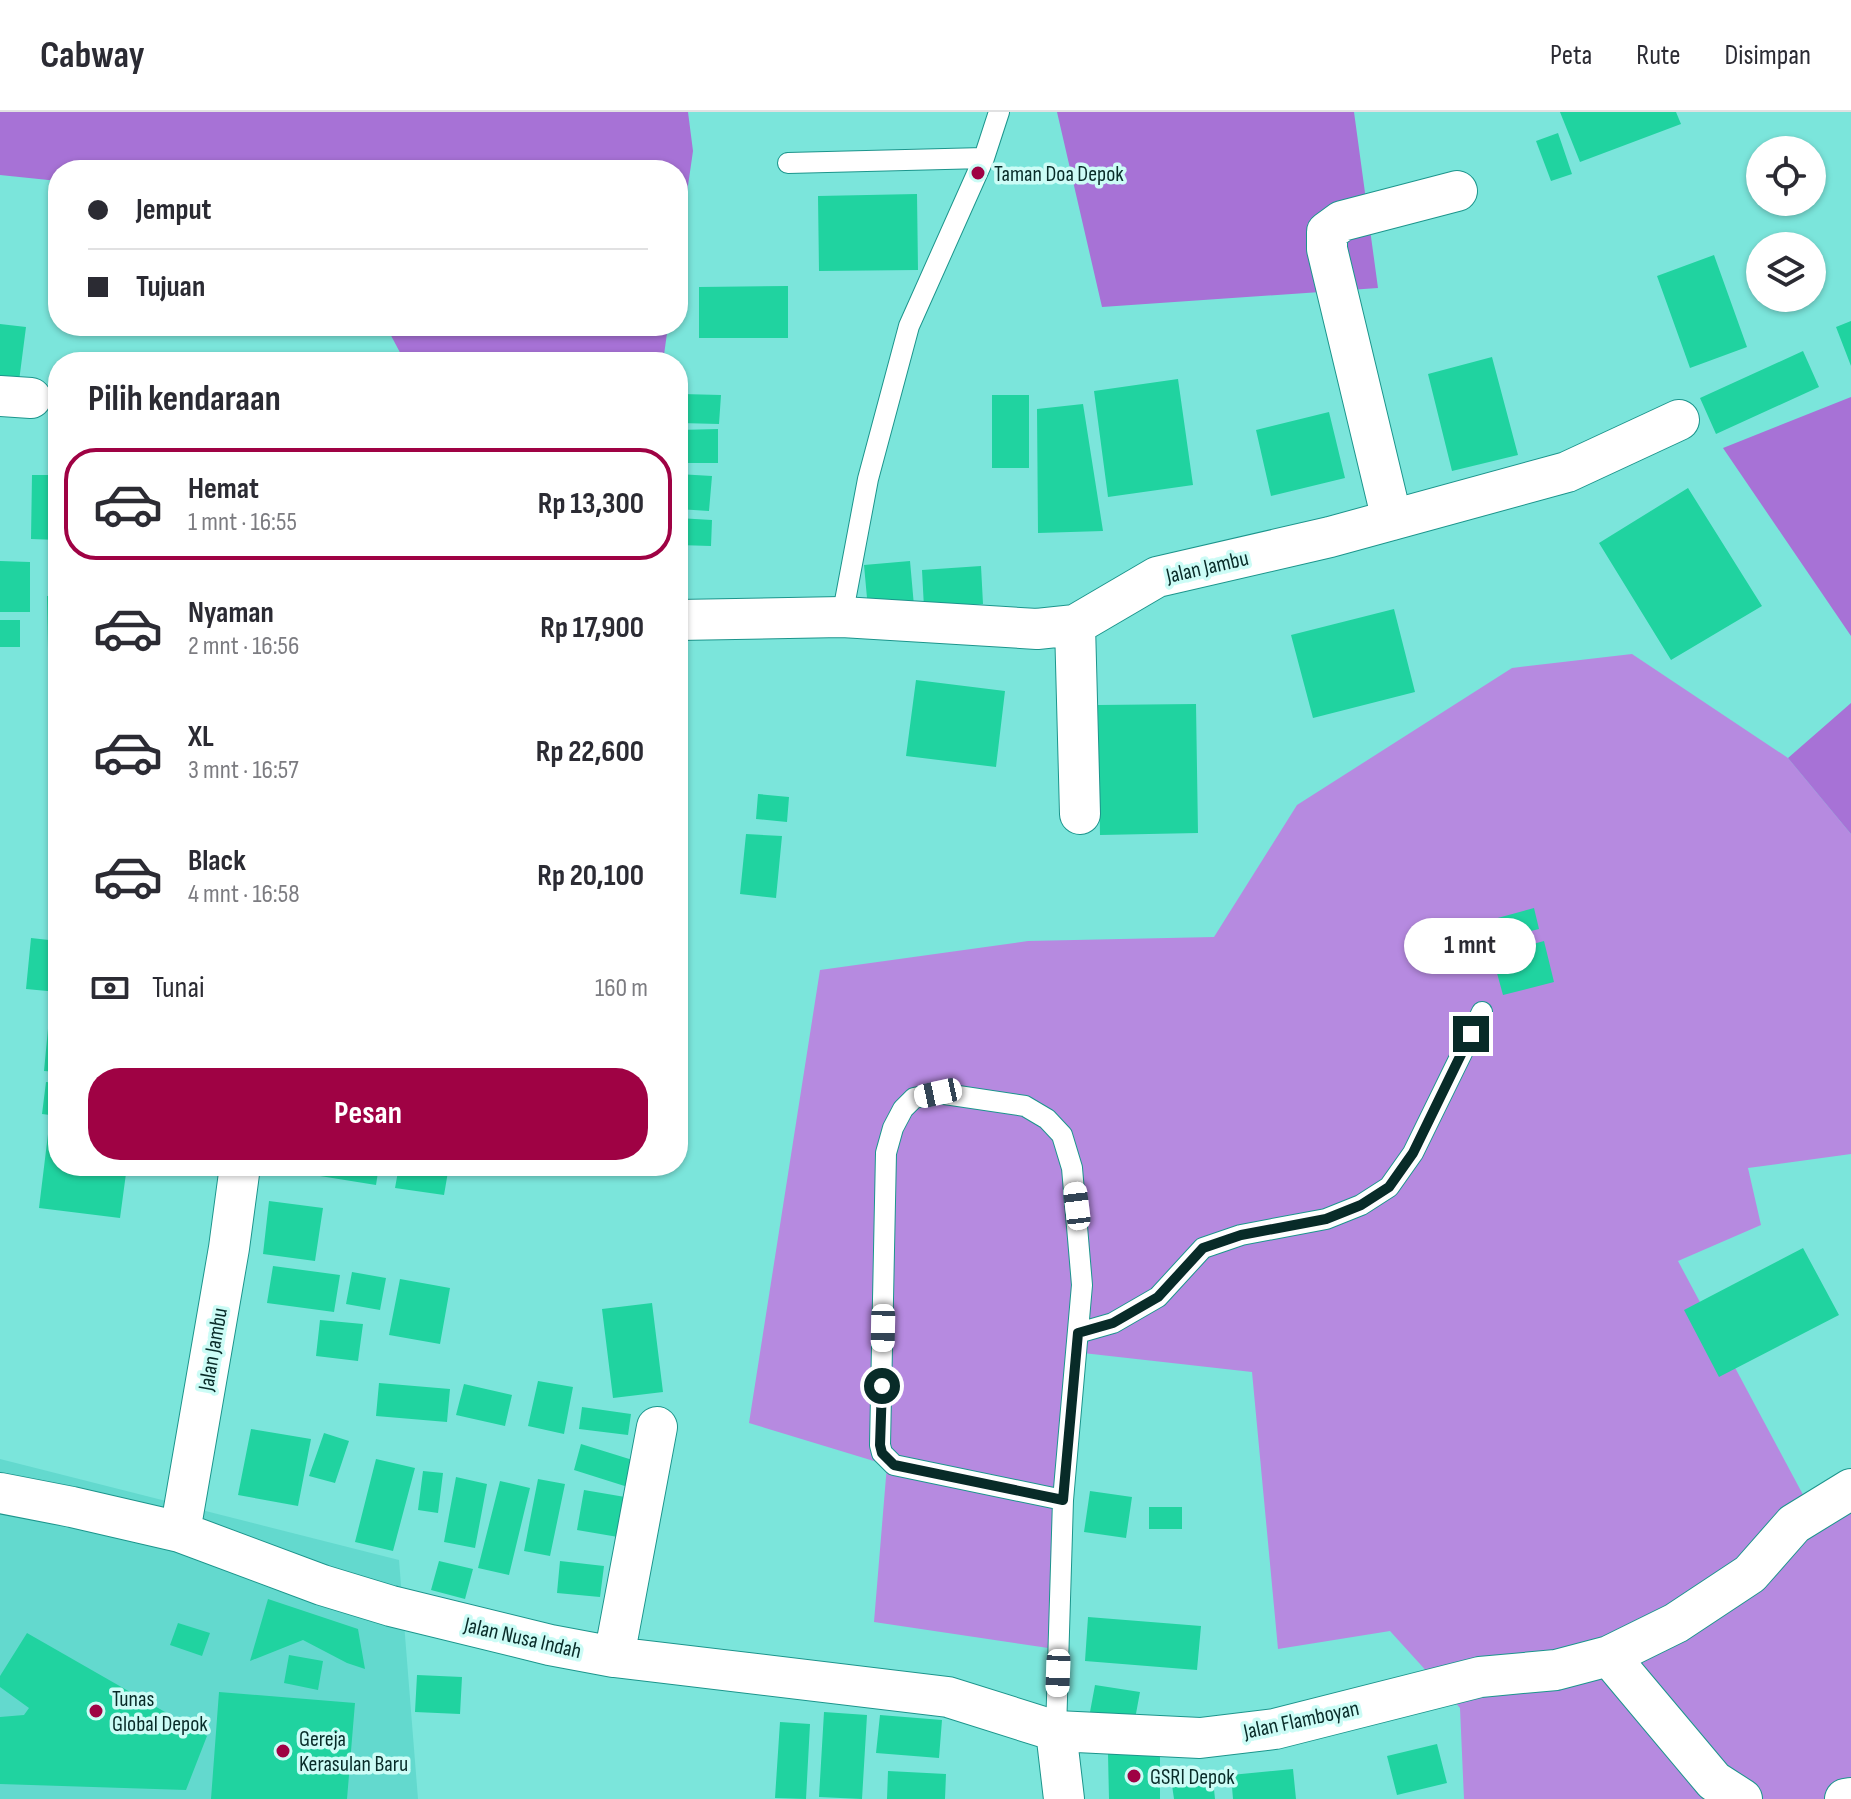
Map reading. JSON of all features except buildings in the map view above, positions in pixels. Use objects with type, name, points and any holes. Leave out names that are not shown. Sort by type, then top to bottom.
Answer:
[{"type":"street","points":[[1392,520],[1325,240],[1327,232],[1342,221],[1457,191]]},
{"type":"street","name":"Jalan Jambu","points":[[688,620],[842,617],[1037,629],[1075,625],[1157,577],[1392,520],[1567,472],[1679,420]]},
{"type":"street","points":[[1075,625],[1080,814]]},
{"type":"street","name":"Jalan Jambu","points":[[180,1532],[239,1176]]},
{"type":"street","points":[[614,1657],[657,1427]]},
{"type":"street","name":"Jalan Flamboyan","points":[[1056,1731],[1200,1738],[1275,1729],[1480,1677],[1556,1670],[1609,1656],[1676,1623],[1750,1574],[1794,1524],[1851,1489]]},
{"type":"street","name":"Jalan Nusa Indah","points":[[0,1493],[180,1532],[322,1585],[391,1606],[550,1645],[614,1657],[948,1697],[1056,1731]]},
{"type":"street","points":[[1609,1656],[1714,1781],[1742,1799]]},
{"type":"street","points":[[1056,1731],[1064,1799]]},
{"type":"street","points":[[1845,1799],[1851,1798]]},
{"type":"lane","points":[[842,617],[868,479],[909,326],[984,158],[999,112]]},
{"type":"lane","points":[[788,163],[984,158]]},
{"type":"lane","points":[[1078,1333],[1113,1323],[1158,1297],[1203,1248],[1241,1235],[1326,1219],[1361,1205],[1389,1187],[1413,1153],[1482,1012]]},
{"type":"lane","points":[[1056,1731],[1063,1500],[1082,1285],[1072,1168],[1062,1135],[1047,1119],[1025,1106],[938,1093],[914,1098],[903,1109],[893,1128],[886,1153],[882,1453],[894,1465],[1063,1500]]},
{"type":"shaded area","points":[[0,112],[688,112],[693,151],[688,186],[688,160],[48,160],[48,180],[0,175]]},
{"type":"shaded area","points":[[1057,112],[1354,112],[1378,288],[1102,307]]},
{"type":"shaded area","points":[[391,336],[667,336],[664,352],[400,352]]},
{"type":"shaded area","points":[[1851,397],[1851,636],[1723,448]]},
{"type":"shaded area","points":[[1632,654],[1788,758],[1851,834],[1851,1154],[1748,1168],[1761,1225],[1678,1261],[1816,1519],[1851,1504],[1851,1799],[1464,1799],[1460,1708],[1390,1631],[1278,1649],[1252,1372],[1074,1352],[1062,1650],[874,1622],[887,1465],[749,1423],[820,970],[1028,941],[1214,937],[1297,805],[1512,668]]},
{"type":"shaded area","points":[[1851,703],[1851,834],[1788,758]]},
{"type":"shaded area","points":[[0,1459],[399,1560],[418,1799],[0,1799]]},
{"type":"place","name":"Taman Doa Depok","points":[[978,173]]},
{"type":"place","name":"Tunas Global Depok","points":[[96,1711]]},
{"type":"place","name":"Gereja Kerasulan Baru","points":[[283,1751]]},
{"type":"place","name":"GSRI Depok","points":[[1134,1776]]},
{"type":"route","points":[[882,1386],[880,1445],[882,1453],[894,1465],[1063,1500],[1078,1333],[1113,1323],[1158,1297],[1203,1248],[1241,1235],[1326,1219],[1361,1205],[1389,1187],[1413,1153],[1471,1034]]}]
